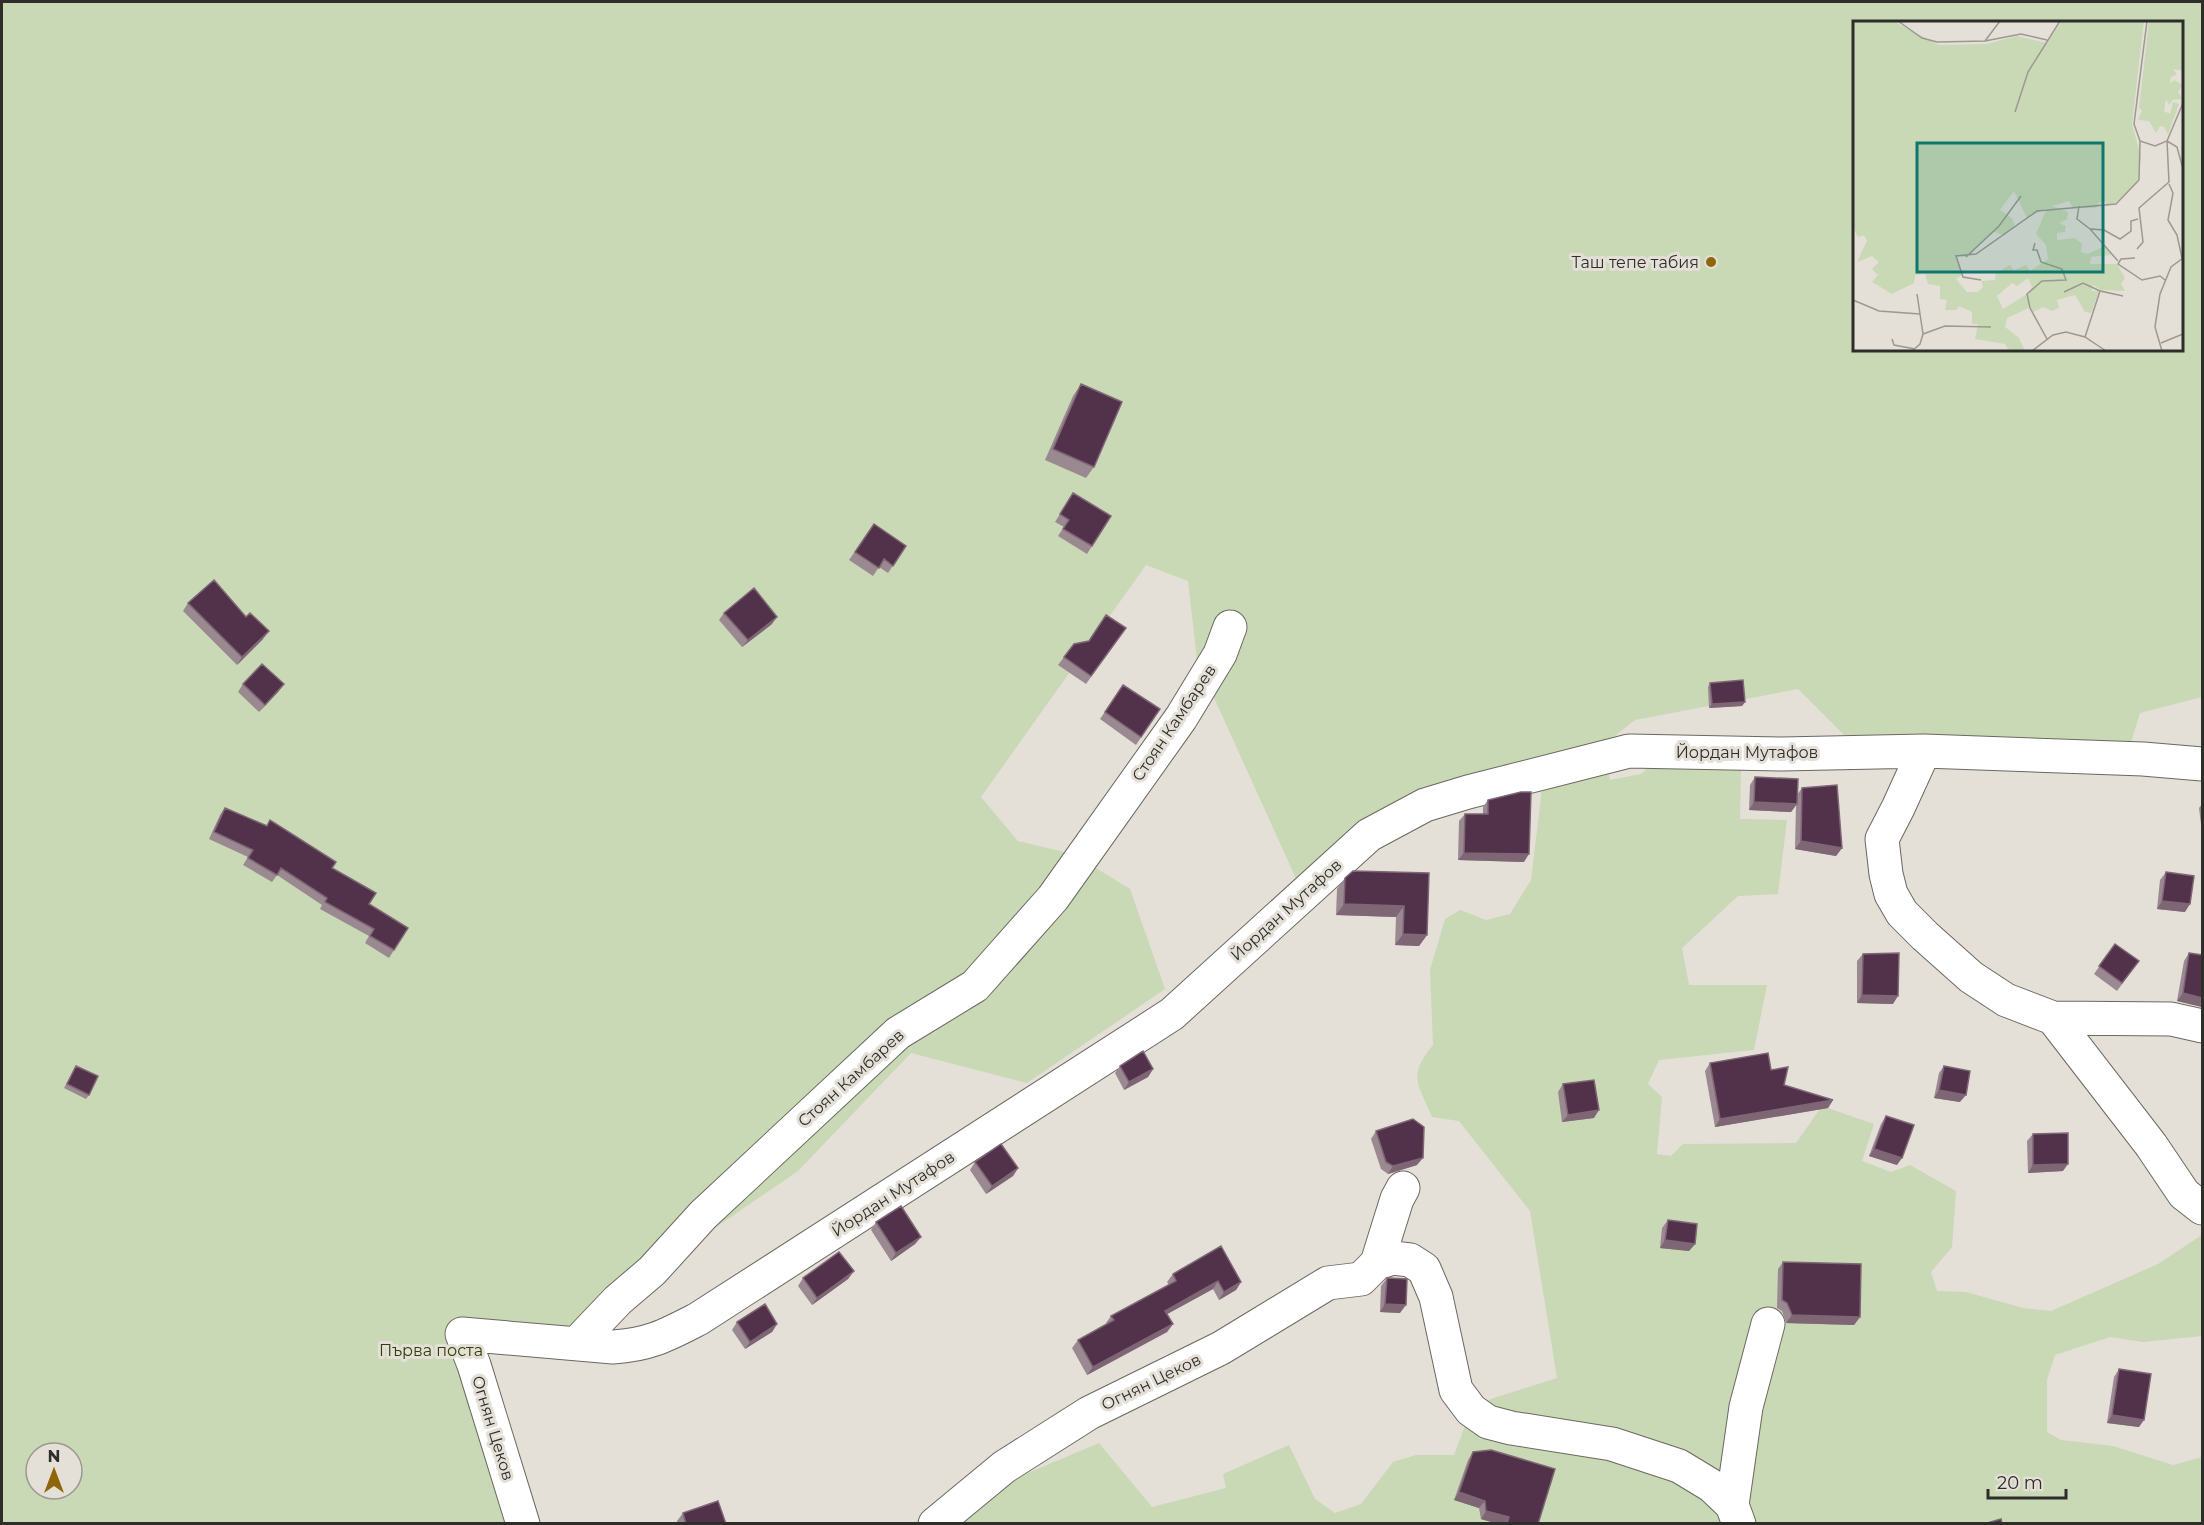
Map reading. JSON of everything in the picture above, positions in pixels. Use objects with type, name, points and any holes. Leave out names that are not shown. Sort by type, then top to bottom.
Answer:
[{"type":"street","name":"Стоян Камбарев","points":[[577,1343],[618,1300],[652,1271],[703,1215],[898,1033],[975,986],[1053,898],[1181,718],[1220,654],[1230,627]]},
{"type":"street","name":"Йордан Мутафов","points":[[462,1334],[613,1347],[637,1345],[666,1336],[698,1319],[1172,1014],[1369,835],[1425,805],[1629,751],[1782,754],[1924,751],[2143,759],[2202,764]]},
{"type":"street","points":[[1924,751],[1882,839],[1891,894],[1902,913],[1925,936],[1971,977],[2006,1000],[2053,1018],[2171,1019],[2202,1026]]},
{"type":"street","points":[[2053,1018],[2151,1145],[2184,1194],[2202,1208]]},
{"type":"street","points":[[1377,1263],[1397,1199],[1403,1188]]},
{"type":"street","points":[[1377,1263],[1393,1258],[1410,1260],[1425,1269],[1436,1297],[1456,1390],[1471,1410],[1488,1422],[1511,1428],[1612,1444],[1679,1466],[1713,1486],[1736,1514]]},
{"type":"street","name":"Огнян Цеков","points":[[934,1524],[1004,1467],[1089,1413],[1221,1348],[1328,1283],[1361,1279],[1377,1263]]},
{"type":"street","points":[[1736,1514],[1746,1407],[1768,1324]]},
{"type":"street","name":"Огнян Цеков","points":[[462,1334],[474,1365],[523,1524]]},
{"type":"green space","name":"Първа поста","points":[[2,2],[2202,2],[2202,697],[2140,713],[2122,772],[1851,742],[1798,689],[1635,720],[1603,745],[1610,780],[1641,774],[1653,763],[1741,769],[1740,819],[1787,820],[1778,894],[1738,896],[1682,948],[1689,985],[1767,985],[1754,1050],[1659,1060],[1648,1084],[1662,1097],[1657,1154],[1671,1156],[1683,1144],[1796,1143],[1822,1106],[1874,1124],[1862,1161],[1891,1172],[1910,1165],[1956,1191],[1952,1247],[1931,1272],[1937,1291],[1966,1292],[2023,1308],[2051,1311],[2158,1264],[2202,1235],[2202,1336],[2143,1342],[2110,1337],[2055,1355],[2047,1380],[2047,1432],[2061,1440],[2113,1446],[2173,1465],[2202,1457],[2202,1523],[959,1523],[1016,1478],[1099,1443],[1152,1507],[1226,1488],[1223,1474],[1289,1445],[1315,1499],[1335,1513],[1361,1504],[1393,1462],[1416,1455],[1454,1455],[1471,1410],[1491,1399],[1557,1378],[1530,1211],[1459,1121],[1432,1117],[1417,1080],[1420,1065],[1433,1045],[1430,970],[1445,919],[1460,910],[1486,920],[1510,914],[1531,880],[1544,772],[1424,794],[1298,883],[1197,660],[1188,581],[1146,565],[981,797],[1018,841],[1073,854],[1130,889],[1165,989],[1027,1083],[911,1053],[798,1171],[652,1271],[577,1343],[462,1334],[523,1523],[2,1524]]},
{"type":"building","points":[[1081,384],[1122,402],[1094,467],[1053,449]]},
{"type":"building","points":[[1073,493],[1111,516],[1092,546],[1063,529],[1069,520],[1060,514]]},
{"type":"building","points":[[874,524],[906,546],[893,566],[884,559],[879,568],[855,552]]},
{"type":"building","points":[[214,580],[246,617],[250,613],[269,631],[242,657],[188,603]]},
{"type":"building","points":[[754,588],[777,617],[748,640],[724,613]]},
{"type":"building","points":[[1106,615],[1126,628],[1091,676],[1064,657],[1074,644],[1089,641]]},
{"type":"building","points":[[262,664],[284,684],[265,705],[243,684]]},
{"type":"building","points":[[1743,680],[1745,702],[1712,704],[1710,683]]},
{"type":"building","points":[[1123,685],[1160,709],[1141,737],[1105,712]]},
{"type":"building","points":[[1755,777],[1798,779],[1797,804],[1754,802]]},
{"type":"building","points":[[1837,785],[1842,848],[1801,841],[1802,788]]},
{"type":"building","points":[[1521,792],[1531,792],[1529,854],[1464,853],[1465,814],[1488,814],[1488,800]]},
{"type":"building","points":[[225,808],[267,826],[270,820],[336,862],[332,868],[376,893],[369,904],[408,928],[394,950],[370,936],[374,929],[325,902],[327,898],[281,868],[277,875],[248,858],[253,850],[214,832]]},
{"type":"building","points":[[1353,871],[1429,873],[1427,935],[1403,934],[1404,906],[1344,904],[1345,878]]},
{"type":"building","points":[[2166,872],[2194,876],[2190,904],[2162,901]]},
{"type":"building","points":[[2115,944],[2139,961],[2122,983],[2099,966]]},
{"type":"building","points":[[1899,953],[1898,996],[1862,995],[1863,954]]},
{"type":"building","points":[[2189,953],[2202,955],[2202,998],[2183,993]]},
{"type":"building","points":[[1143,1051],[1153,1069],[1129,1082],[1120,1066]]},
{"type":"building","points":[[1768,1053],[1771,1070],[1788,1067],[1784,1085],[1833,1100],[1720,1119],[1710,1063]]},
{"type":"building","points":[[76,1066],[98,1076],[89,1095],[67,1084]]},
{"type":"building","points":[[1944,1066],[1970,1071],[1966,1095],[1939,1090]]},
{"type":"building","points":[[1594,1080],[1599,1110],[1568,1115],[1563,1084]]},
{"type":"building","points":[[1886,1116],[1914,1125],[1902,1158],[1874,1149]]},
{"type":"building","points":[[1413,1119],[1424,1127],[1423,1158],[1393,1166],[1386,1162],[1376,1131]]},
{"type":"building","points":[[2068,1133],[2068,1164],[2033,1165],[2033,1134]]},
{"type":"building","points":[[1001,1144],[1018,1168],[992,1186],[975,1162]]},
{"type":"building","points":[[901,1206],[921,1237],[896,1253],[876,1222]]},
{"type":"building","points":[[1668,1220],[1697,1224],[1695,1244],[1665,1240]]},
{"type":"building","points":[[1221,1246],[1241,1282],[1224,1292],[1218,1281],[1165,1311],[1173,1324],[1093,1367],[1078,1340],[1114,1320],[1111,1316],[1176,1281],[1173,1274]]},
{"type":"building","points":[[839,1252],[854,1271],[817,1298],[803,1278]]},
{"type":"building","points":[[1783,1262],[1861,1264],[1860,1317],[1792,1315],[1787,1303],[1782,1300]]},
{"type":"building","points":[[1387,1278],[1407,1279],[1406,1305],[1385,1304]]},
{"type":"building","points":[[765,1304],[777,1324],[750,1342],[737,1322]]},
{"type":"building","points":[[2119,1369],[2151,1374],[2144,1420],[2112,1415]]},
{"type":"building","points":[[1491,1450],[1555,1469],[1538,1524],[1507,1524],[1509,1517],[1486,1511],[1485,1501],[1459,1492],[1473,1452]]},
{"type":"building","points":[[718,1501],[726,1524],[686,1524],[683,1513]]},
{"type":"building","points":[[2001,1519],[2002,1524],[1984,1524]]},
{"type":"place","name":"Таш тепе табия","points":[[1711,262]]}]
